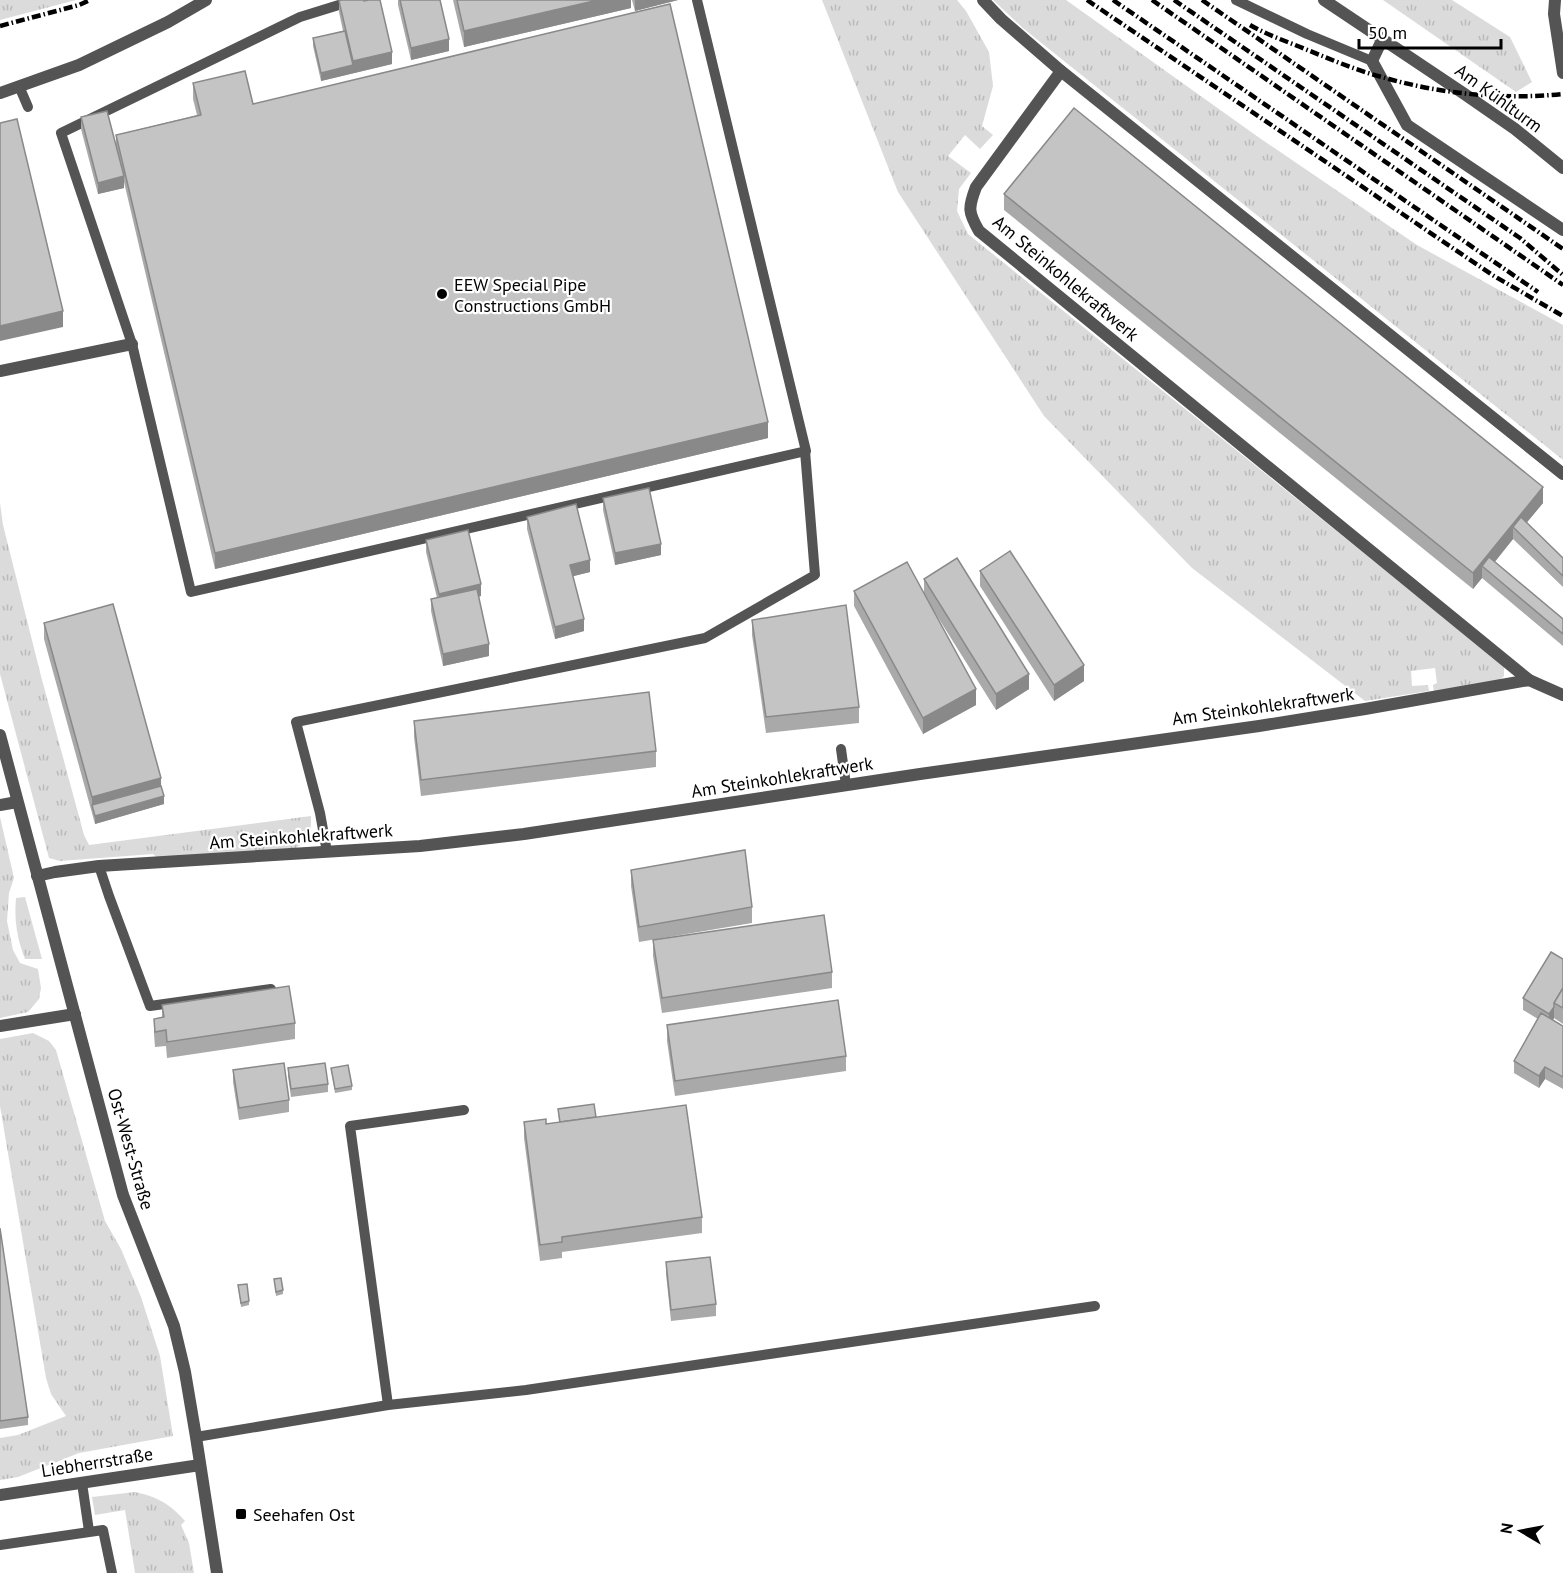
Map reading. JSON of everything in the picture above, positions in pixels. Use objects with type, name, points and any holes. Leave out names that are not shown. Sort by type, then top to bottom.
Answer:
[{"type":"street","points":[[0,93],[79,65],[168,22],[206,0]]},
{"type":"street","points":[[983,0],[1001,19],[1061,71],[1563,474]]},
{"type":"street","name":"Am Kühlturm","points":[[1324,0],[1515,129],[1563,168]]},
{"type":"street","points":[[1555,0],[1554,14],[1563,73]]},
{"type":"street","points":[[1382,40],[1372,60],[1407,125],[1563,230]]},
{"type":"street","name":"Am Steinkohlekraftwerk","points":[[1061,71],[976,187],[970,202],[970,217],[979,231],[1529,680],[1563,695]]},
{"type":"street","points":[[0,371],[132,344]]},
{"type":"street","name":"Am Steinkohlekraftwerk","points":[[37,876],[99,866],[420,846],[524,834],[1270,724],[1529,680]]},
{"type":"street","name":"Ost-West-Straße","points":[[0,735],[123,1195],[174,1326],[185,1372],[217,1573]]},
{"type":"street","points":[[0,805],[17,802]]},
{"type":"street","points":[[0,1026],[75,1014]]},
{"type":"street","name":"Liebherrstraße","points":[[0,1495],[200,1465]]},
{"type":"lane","points":[[355,0],[300,17],[61,133],[132,344],[191,592],[805,451]]},
{"type":"lane","points":[[327,852],[320,813],[296,722],[705,638],[815,575],[805,451],[697,0]]},
{"type":"lane","points":[[1236,0],[1306,34],[1372,60]]},
{"type":"lane","points":[[19,86],[28,107]]},
{"type":"lane","points":[[841,749],[846,785]]},
{"type":"lane","points":[[99,866],[150,1006],[271,989]]},
{"type":"lane","points":[[388,1406],[350,1126],[464,1110]]},
{"type":"lane","points":[[196,1437],[388,1406],[526,1390],[1095,1306]]},
{"type":"lane","points":[[82,1483],[89,1532]]},
{"type":"lane","points":[[0,1545],[103,1530],[112,1573]]},
{"type":"green space","points":[[0,0],[76,0],[0,20]]},
{"type":"green space","points":[[822,0],[957,0],[966,11],[989,52],[993,86],[982,126],[993,135],[980,149],[965,135],[948,156],[971,173],[959,189],[957,211],[968,234],[1504,666],[1504,676],[1498,682],[1434,692],[1433,685],[1437,683],[1435,668],[1411,671],[1412,686],[1428,685],[1429,691],[1365,701],[1192,568],[1044,416],[898,192]]},
{"type":"green space","points":[[993,0],[1066,0],[1261,139],[1417,245],[1563,325],[1563,460],[1024,29]]},
{"type":"green space","points":[[1383,0],[1452,0],[1510,37],[1532,82],[1516,92]]},
{"type":"green space","points":[[0,503],[3,525],[41,676],[84,835],[89,845],[311,816],[309,836],[304,842],[294,849],[160,860],[153,854],[60,861],[49,858],[0,674]]},
{"type":"green space","points":[[0,817],[14,878],[9,893],[7,921],[13,950],[20,963],[38,969],[41,988],[39,999],[28,1012],[0,1018]]},
{"type":"green space","points":[[25,897],[42,959],[25,959],[20,944],[15,914],[16,898]]},
{"type":"green space","points":[[33,1033],[49,1041],[56,1050],[105,1221],[121,1249],[141,1297],[160,1356],[173,1436],[79,1453],[18,1477],[0,1480],[0,1438],[18,1435],[66,1416],[51,1394],[46,1378],[0,1106],[0,1039]]},
{"type":"green space","points":[[135,1492],[163,1502],[185,1521],[181,1525],[189,1543],[194,1573],[135,1573],[125,1510],[95,1515],[92,1497]]},
{"type":"building","points":[[380,0],[392,52],[353,61],[339,1]]},
{"type":"building","points":[[400,0],[440,0],[449,39],[411,48]]},
{"type":"building","points":[[457,0],[598,0],[464,31]]},
{"type":"building","name":"EEW Special Pipe Constructions GmbH","points":[[670,4],[768,422],[215,553],[116,135],[201,115],[193,83],[245,71],[253,104]]},
{"type":"building","points":[[345,31],[353,65],[321,73],[313,38]]},
{"type":"building","points":[[1074,108],[1543,487],[1473,573],[1004,194]]},
{"type":"building","points":[[107,111],[124,176],[98,183],[81,117]]},
{"type":"building","points":[[17,119],[63,311],[0,326],[0,123]]},
{"type":"building","points":[[649,488],[661,544],[615,553],[603,498]]},
{"type":"building","points":[[576,504],[590,560],[570,565],[584,619],[555,627],[527,517]]},
{"type":"building","points":[[1521,517],[1563,558],[1563,576],[1513,527]]},
{"type":"building","points":[[468,530],[481,584],[439,594],[426,540]]},
{"type":"building","points":[[1010,551],[1084,665],[1054,685],[980,571]]},
{"type":"building","points":[[1489,557],[1563,619],[1563,634],[1482,566]]},
{"type":"building","points":[[957,558],[1029,674],[996,694],[924,579]]},
{"type":"building","points":[[907,562],[976,689],[923,718],[854,591]]},
{"type":"building","points":[[477,589],[489,644],[443,654],[431,599]]},
{"type":"building","points":[[113,604],[161,778],[92,797],[44,623]]},
{"type":"building","points":[[846,605],[859,707],[766,717],[752,620]]},
{"type":"building","points":[[649,692],[656,751],[421,780],[414,721]]},
{"type":"building","points":[[161,786],[164,796],[95,816],[92,805]]},
{"type":"building","points":[[745,850],[752,907],[639,927],[631,870]]},
{"type":"building","points":[[824,915],[832,972],[662,998],[653,940]]},
{"type":"building","points":[[1551,952],[1563,959],[1563,988],[1549,1014],[1523,998]]},
{"type":"building","points":[[289,986],[295,1023],[167,1042],[166,1030],[155,1032],[154,1019],[164,1017],[162,1005]]},
{"type":"building","points":[[1563,988],[1563,1008],[1554,1003]]},
{"type":"building","points":[[838,1000],[846,1056],[675,1081],[667,1025]]},
{"type":"building","points":[[1541,1013],[1563,1026],[1563,1077],[1545,1067],[1539,1076],[1514,1061]]},
{"type":"building","points":[[284,1063],[289,1100],[239,1108],[233,1070]]},
{"type":"building","points":[[325,1063],[328,1084],[291,1089],[288,1068]]},
{"type":"building","points":[[348,1065],[352,1086],[335,1089],[331,1068]]},
{"type":"building","points":[[594,1104],[596,1117],[560,1122],[558,1109]]},
{"type":"building","points":[[686,1105],[702,1217],[562,1237],[562,1242],[540,1245],[524,1122],[546,1119],[546,1124]]},
{"type":"building","points":[[0,1228],[28,1417],[0,1421]]},
{"type":"building","points":[[710,1257],[716,1304],[671,1310],[666,1262]]},
{"type":"building","points":[[281,1278],[283,1290],[276,1292],[274,1279]]},
{"type":"building","points":[[247,1284],[249,1301],[241,1303],[238,1285]]},
{"type":"railway","points":[[0,26],[90,0]]},
{"type":"railway","points":[[1087,0],[1494,276],[1563,316]]},
{"type":"railway","points":[[1113,0],[1538,292]]},
{"type":"railway","points":[[1152,0],[1563,285]]},
{"type":"railway","points":[[1174,0],[1520,238],[1563,275]]},
{"type":"railway","points":[[1202,0],[1563,249]]},
{"type":"railway","points":[[1250,25],[1343,64],[1426,88],[1495,96],[1563,94]]},
{"type":"place","name":"EEW Special Pipe Constructions GmbH","points":[[442,294]]},
{"type":"place","name":"Seehafen Ost","points":[[241,1514]]}]
